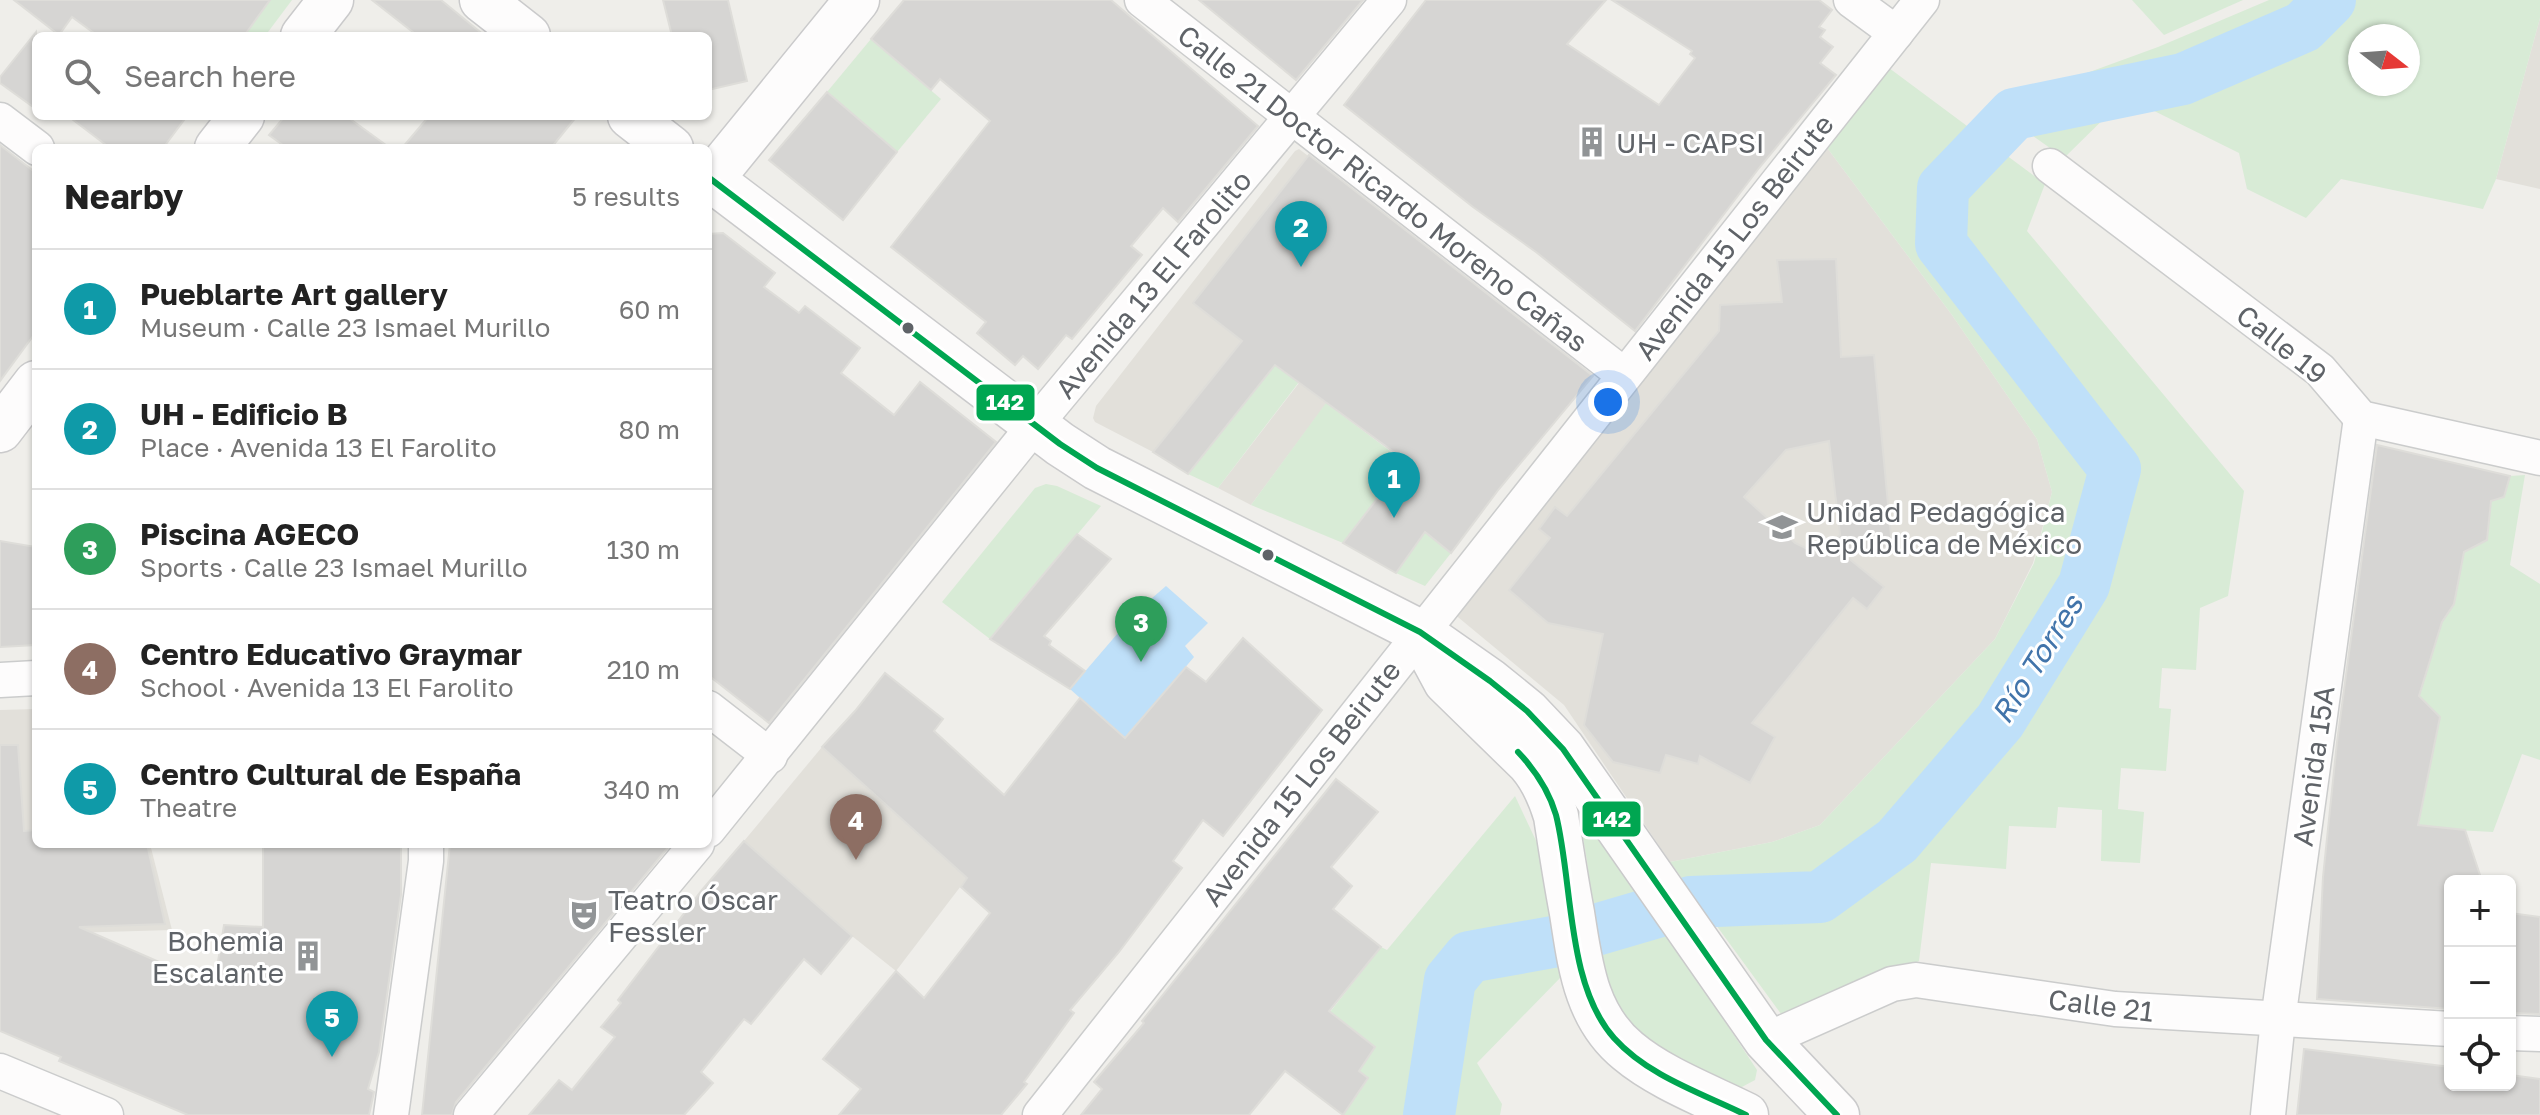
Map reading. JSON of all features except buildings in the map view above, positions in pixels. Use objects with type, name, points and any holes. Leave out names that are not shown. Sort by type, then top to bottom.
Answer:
[{"type":"main road","points":[[306,32],[331,0]]},
{"type":"main road","points":[[482,0],[523,32]]},
{"type":"main road","points":[[712,176],[857,0]]},
{"type":"main road","points":[[220,144],[239,120]]},
{"type":"main road","points":[[635,120],[666,144]]},
{"type":"main road","points":[[712,182],[1034,426],[1097,468],[1420,632],[1527,711],[1563,749],[1764,1037],[1837,1115]]},
{"type":"main road","points":[[0,430],[32,388]]},
{"type":"main road","points":[[1420,632],[1446,682],[1539,775],[1549,794],[1556,816],[1583,982],[1596,1011],[1628,1051],[1650,1066],[1746,1115]]},
{"type":"street","name":"Calle 21 Doctor Ricardo Moreno Cañas","points":[[1142,0],[1624,375]]},
{"type":"street","name":"Avenida 13 El Farolito","points":[[712,825],[1034,426],[1389,0]]},
{"type":"street","points":[[1851,0],[1896,33]]},
{"type":"street","name":"Avenida 15 Los Beirute","points":[[1040,1115],[1922,0]]},
{"type":"street","points":[[0,120],[32,144]]},
{"type":"street","name":"Calle 19","points":[[2050,166],[2320,370],[2361,418]]},
{"type":"street","points":[[2361,418],[2540,458]]},
{"type":"street","name":"Avenida 15A","points":[[2268,1115],[2278,1020],[2361,418]]},
{"type":"street","points":[[0,680],[32,678]]},
{"type":"street","points":[[712,711],[770,756]]},
{"type":"street","points":[[391,1115],[426,848]]},
{"type":"street","points":[[471,1115],[694,848]]},
{"type":"street","name":"Calle 21","points":[[1764,1037],[1892,984],[1916,980],[2115,1009],[2444,1029]]},
{"type":"street","points":[[2516,1033],[2540,1034]]},
{"type":"street","points":[[0,1071],[99,1114]]},
{"type":"shaded area","points":[[2540,18],[2540,189],[2496,179]]},
{"type":"shaded area","name":"Unidad Pedagógica República de México","points":[[1825,145],[1952,315],[2037,439],[2052,492],[2033,563],[1995,639],[1820,825],[1772,842],[1670,862],[1564,705],[1453,613]]},
{"type":"shaded area","points":[[1299,149],[1408,231],[1346,314],[1395,352],[1345,417],[1326,404],[1251,505],[1218,488],[1299,383],[1243,341],[1153,452],[1095,422],[1093,418],[1096,406]]},
{"type":"shaded area","points":[[32,709],[32,848],[151,848],[172,930],[0,935],[0,710]]},
{"type":"shaded area","points":[[822,747],[967,878],[896,971],[744,841]]},
{"type":"green space","points":[[270,0],[292,0],[268,32],[247,32]]},
{"type":"green space","points":[[2132,0],[2243,0],[2164,35]]},
{"type":"green space","points":[[2269,0],[2540,0],[2540,18],[2496,179],[2483,209],[2341,179],[2306,218],[2247,189],[2239,153],[2126,97],[2064,158],[2005,116],[2024,96],[2158,47]]},
{"type":"green space","points":[[871,39],[941,99],[897,152],[827,92]]},
{"type":"green space","points":[[1885,65],[2045,184],[2027,231],[2244,491],[2228,596],[2200,608],[2196,670],[2162,668],[2159,708],[2171,709],[2166,771],[2121,768],[2118,809],[2144,812],[2140,863],[2101,861],[2102,810],[2058,807],[2056,828],[2009,826],[2006,869],[1931,863],[1919,961],[1798,1017],[1784,1018],[1670,862],[1772,842],[1820,825],[1995,639],[2034,563],[2052,492],[2037,439],[1952,315],[1825,145]]},
{"type":"green space","points":[[1275,365],[1299,382],[1218,488],[1188,474]]},
{"type":"green space","points":[[1326,403],[1405,462],[1343,543],[1251,505]]},
{"type":"green space","points":[[2525,475],[2510,565],[2540,584],[2540,760],[2522,754],[2493,832],[2418,828],[2440,717],[2419,696],[2442,622],[2454,604],[2464,552],[2487,540],[2491,501],[2504,497],[2510,476]]},
{"type":"green space","points":[[1046,484],[1101,506],[990,639],[942,602],[1035,488]]},
{"type":"green space","points":[[1425,532],[1451,553],[1425,586],[1396,573]]},
{"type":"green space","points":[[1515,796],[1539,847],[1561,977],[1477,1063],[1502,1104],[1500,1115],[1343,1115],[1368,1079],[1359,1071],[1374,1047],[1330,1012],[1381,947],[1387,950]]},
{"type":"green space","points":[[1576,797],[1757,1070],[1755,1080],[1729,1090],[1630,1034],[1599,969],[1587,861]]},
{"type":"water","points":[[1166,586],[1208,623],[1185,646],[1194,657],[1125,738],[1070,689],[1136,612]]},
{"type":"waterway","name":"Río Torres","points":[[1429,1115],[1450,980],[1469,957],[1558,941],[1691,902],[1820,897],[1897,841],[2000,721],[2084,585],[2115,469],[1941,244],[1943,188],[2014,114],[2183,79],[2303,27],[2330,0]]},
{"type":"transit line","name":"142","points":[[712,180],[1060,444],[1097,468],[1420,632],[1527,711],[1563,749],[1766,1040],[1837,1115]]},
{"type":"transit line","name":"142","points":[[1518,752],[1541,781],[1556,815],[1579,961],[1598,1016],[1614,1038],[1643,1063],[1746,1115]]},
{"type":"place","name":"UH - CAPSI","points":[[1592,142]]},
{"type":"place","name":"UH - Edificio B","points":[[1301,267]]},
{"type":"place","name":"Pueblarte Art gallery","points":[[1394,518]]},
{"type":"place","name":"Unidad Pedagógica República de México","points":[[1782,527]]},
{"type":"place","name":"Piscina AGECO","points":[[1141,662]]},
{"type":"place","name":"Centro Educativo Graymar","points":[[856,860]]},
{"type":"place","name":"Teatro Óscar Fessler","points":[[584,915]]},
{"type":"place","name":"Bohemia Escalante","points":[[308,956]]},
{"type":"place","name":"Centro Cultural de España","points":[[332,1057]]}]
